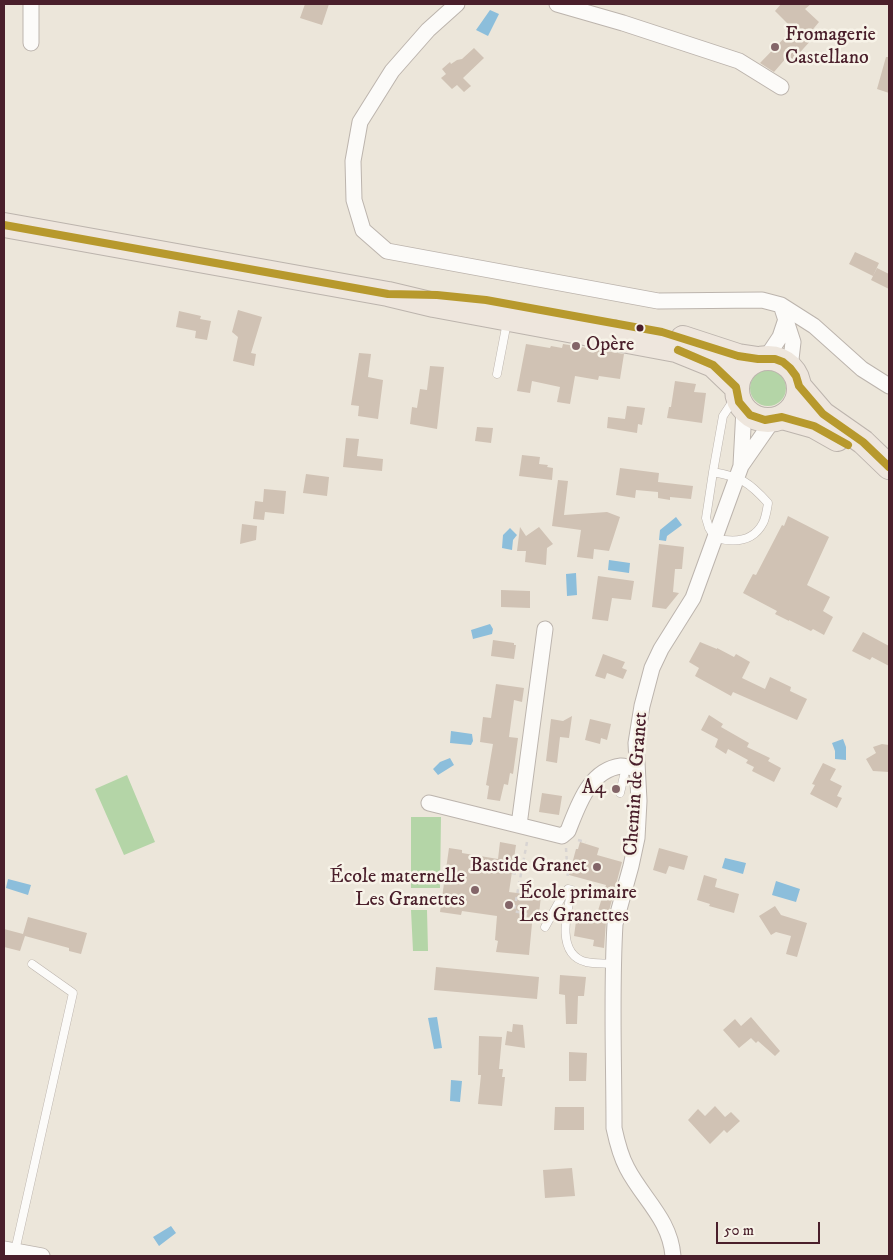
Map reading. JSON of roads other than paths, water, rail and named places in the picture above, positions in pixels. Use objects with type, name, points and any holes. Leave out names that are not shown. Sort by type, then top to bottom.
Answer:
[{"type":"main road","points":[[4,225],[388,294],[434,305],[676,350],[712,365],[757,418],[778,418],[814,426],[862,454],[885,464]]},
{"type":"main road","points":[[388,294],[437,295],[486,300],[662,332],[738,356],[775,359],[783,362],[823,414],[863,442],[885,464]]},
{"type":"main road","points":[[739,397],[738,380],[746,367],[762,358]]},
{"type":"main road","points":[[778,418],[789,412],[795,404],[798,395],[795,377]]},
{"type":"street","points":[[31,4],[31,43]]},
{"type":"street","points":[[457,4],[428,30],[392,71],[360,122],[353,161],[354,200],[364,230],[387,250],[658,302],[762,300],[814,326],[862,369],[889,386]]},
{"type":"street","points":[[557,4],[623,23],[739,61],[781,87]]},
{"type":"street","points":[[762,358],[780,337],[783,312]]},
{"type":"street","points":[[783,312],[793,342],[795,377]]},
{"type":"street","name":"Chemin de Granet","points":[[738,471],[739,397]]},
{"type":"street","name":"Chemin de Granet","points":[[673,1256],[672,1244],[665,1224],[627,1168],[618,1148],[614,1128],[615,924],[631,866],[636,838],[639,801],[631,768],[642,706],[652,668],[661,649],[693,598],[738,471],[778,418]]},
{"type":"street","points":[[524,830],[545,629]]},
{"type":"street","points":[[429,803],[524,830],[562,836],[566,834],[589,785],[604,772],[621,766],[631,768]]},
{"type":"street","points":[[10,1250],[42,1256]]},
{"type":"lane","points":[[497,374],[510,313],[515,312],[602,328],[616,324]]},
{"type":"lane","points":[[713,472],[738,471],[768,503],[763,523],[749,539],[728,542],[715,538],[706,518],[713,472],[723,416],[739,397]]},
{"type":"lane","points":[[620,793],[631,768]]},
{"type":"lane","points":[[545,927],[564,893],[568,889],[572,890],[565,929],[566,943],[576,956],[585,962],[614,964]]},
{"type":"lane","points":[[10,1250],[73,992],[32,964]]},
{"type":"water","points":[[490,10],[499,14],[488,36],[476,30]]},
{"type":"water","points":[[676,517],[682,525],[667,536],[666,541],[659,540],[660,530]]},
{"type":"water","points":[[510,528],[517,535],[513,540],[512,550],[502,548],[503,535]]},
{"type":"water","points":[[609,560],[630,563],[629,573],[608,570]]},
{"type":"water","points":[[576,573],[577,595],[567,596],[566,574]]},
{"type":"water","points":[[490,624],[493,629],[492,634],[473,639],[471,630]]},
{"type":"water","points":[[451,731],[472,734],[473,741],[471,745],[450,743]]},
{"type":"water","points":[[843,739],[846,747],[846,760],[835,759],[832,743]]},
{"type":"water","points":[[450,758],[454,765],[438,775],[433,769],[440,762]]},
{"type":"water","points":[[725,858],[746,863],[743,874],[722,868]]},
{"type":"water","points":[[8,879],[31,885],[28,895],[6,888]]},
{"type":"water","points":[[776,881],[800,889],[796,902],[772,895]]},
{"type":"water","points":[[437,1017],[442,1048],[434,1049],[428,1018]]},
{"type":"water","points":[[451,1080],[462,1081],[460,1102],[450,1101]]},
{"type":"water","points":[[171,1226],[176,1233],[159,1246],[153,1237]]},
{"type":"place","name":"Fromagerie Castellano","points":[[775,47]]},
{"type":"place","name":"Opère","points":[[576,346]]},
{"type":"place","name":"A4","points":[[616,789]]},
{"type":"place","name":"Bastide Granet","points":[[597,867]]},
{"type":"place","name":"École maternelle Les Granettes","points":[[475,890]]},
{"type":"place","name":"École primaire Les Granettes","points":[[509,905]]}]
